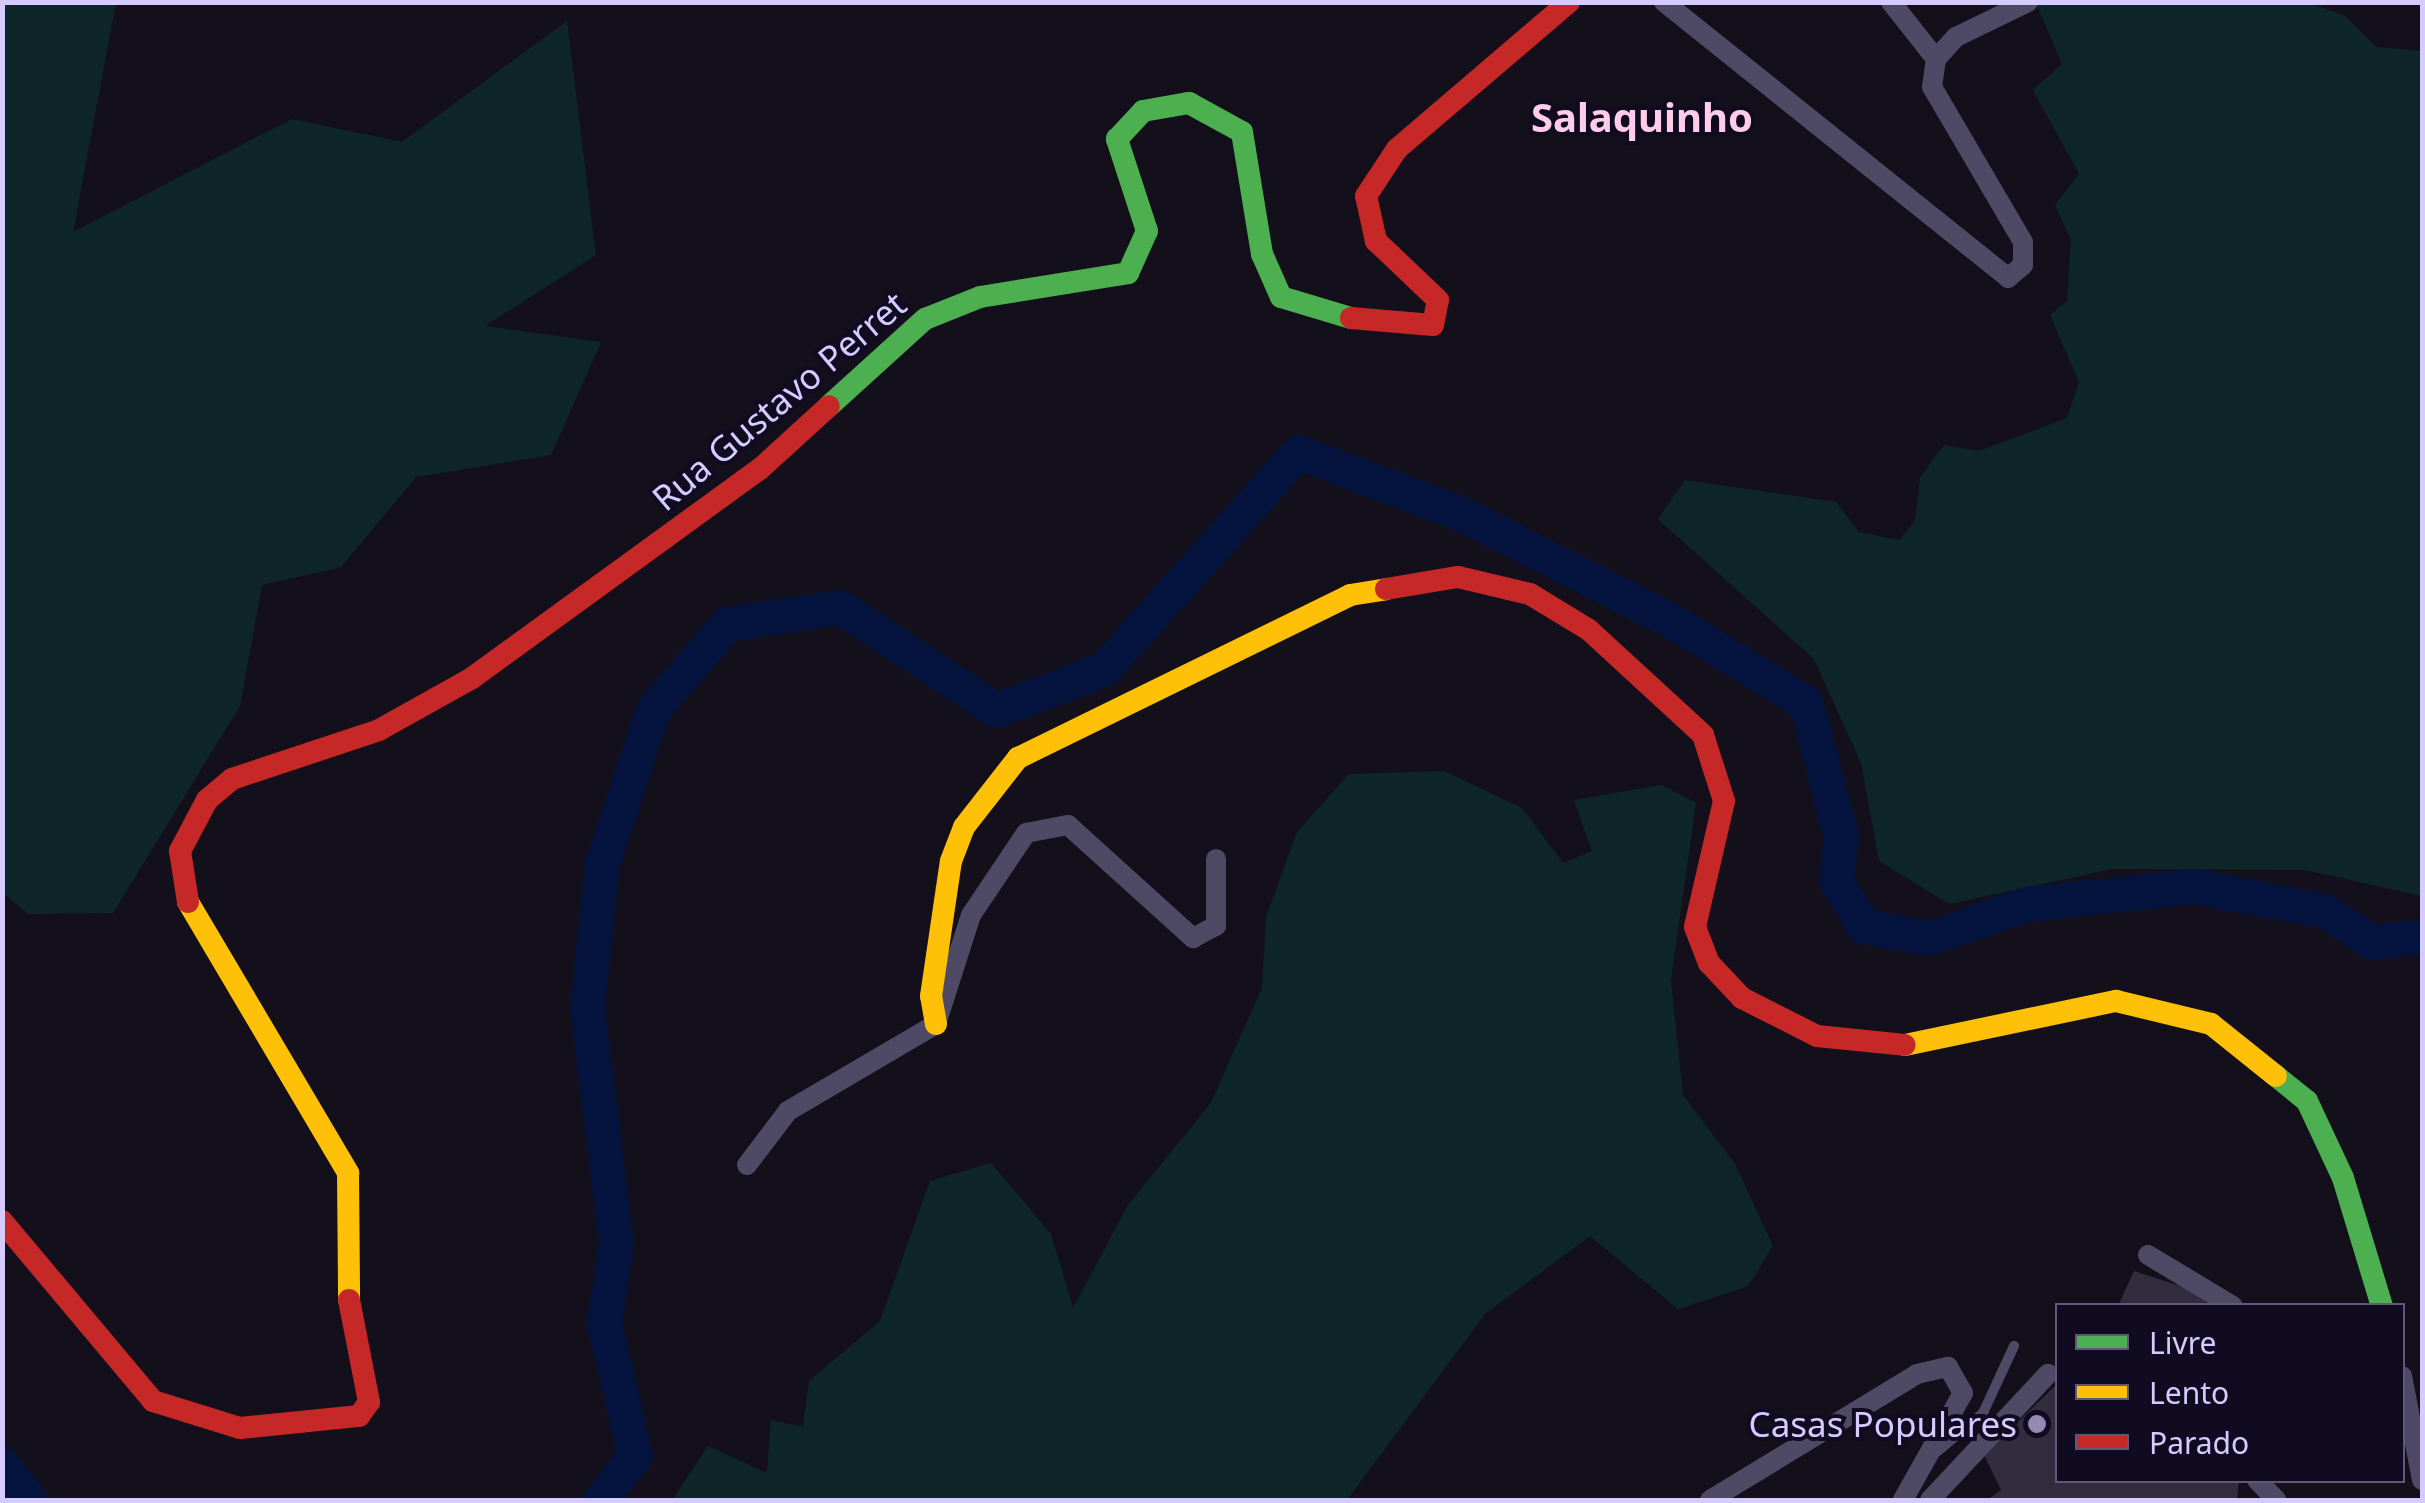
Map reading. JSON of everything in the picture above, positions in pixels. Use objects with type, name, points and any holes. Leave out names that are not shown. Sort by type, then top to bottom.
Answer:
[{"type":"street","name":"Rua Gustavo Perret","points":[[2,1220],[127,1375],[179,1413],[240,1428],[360,1416],[369,1402],[357,1357],[340,1147],[189,910],[179,876],[180,851],[207,800],[261,766],[379,730],[472,678],[760,470],[925,319],[980,297],[1128,274],[1147,231],[1117,139],[1143,111],[1189,104],[1242,132],[1262,254],[1281,297],[1318,316],[1433,325],[1438,300],[1376,241],[1366,196],[1396,149],[1570,2]]},
{"type":"street","points":[[1664,2],[2008,278],[2023,265],[2023,242],[1932,88],[1936,60],[1982,18],[2028,2]]},
{"type":"street","points":[[1891,2],[1936,60]]},
{"type":"street","points":[[936,1024],[931,996],[952,861],[964,826],[1018,758],[1350,595],[1458,577],[1530,594],[1589,630],[1703,735],[1724,801],[1695,927],[1709,963],[1742,998],[1816,1036],[1860,1043],[1905,1045],[2116,1001],[2210,1024],[2307,1102],[2343,1178],[2381,1303]]},
{"type":"street","points":[[747,1164],[788,1111],[936,1024],[985,886],[1039,825],[1068,825],[1089,838],[1158,914],[1192,938],[1216,926],[1216,859]]},
{"type":"street","points":[[2148,1255],[2228,1303]]},
{"type":"street","points":[[1710,1500],[1917,1374],[1948,1367],[1963,1393],[1938,1450],[1903,1500]]},
{"type":"street","points":[[1930,1500],[2048,1374]]},
{"type":"street","points":[[2405,1392],[2422,1480]]},
{"type":"lane","points":[[1938,1450],[1984,1413],[2014,1346]]},
{"type":"green space","points":[[2,3],[116,3],[73,232],[292,119],[402,142],[567,21],[596,255],[485,326],[601,342],[551,455],[416,477],[341,567],[262,585],[240,706],[113,913],[28,914],[3,893]]},
{"type":"green space","points":[[2036,3],[2309,3],[2344,15],[2376,47],[2422,51],[2422,896],[2306,870],[2112,869],[1949,904],[1879,861],[1861,763],[1814,659],[1658,519],[1685,480],[1836,502],[1859,532],[1899,540],[1915,521],[1920,478],[1944,445],[1979,451],[2067,418],[2079,382],[2050,315],[2067,301],[2071,240],[2055,205],[2079,174],[2033,90],[2062,64]]},
{"type":"green space","points":[[1444,771],[1522,808],[1563,863],[1592,851],[1574,800],[1662,785],[1696,803],[1671,980],[1683,1095],[1735,1164],[1773,1246],[1748,1286],[1678,1309],[1590,1236],[1485,1314],[1347,1500],[672,1500],[708,1446],[767,1473],[771,1420],[803,1427],[809,1381],[880,1321],[930,1181],[991,1163],[1051,1234],[1073,1308],[1128,1205],[1211,1103],[1262,988],[1266,917],[1297,832],[1349,774]]},
{"type":"building","points":[[2134,1271],[2211,1296],[2211,1303],[2119,1303]]},
{"type":"building","name":"Casas Populares","points":[[2055,1386],[2055,1483],[2239,1483],[2237,1500],[1987,1500],[2001,1490],[1984,1455]]},
{"type":"waterway","points":[[600,1500],[635,1456],[604,1324],[616,1243],[587,1007],[602,863],[653,709],[727,624],[840,607],[996,710],[1104,669],[1298,452],[1462,514],[1672,621],[1806,703],[1841,836],[1836,880],[1863,926],[1929,938],[2026,904],[2194,886],[2325,911],[2372,942],[2422,936]]},
{"type":"waterway","points":[[2,1464],[30,1500]]},
{"type":"traffic: fast","points":[[829,406],[925,319],[980,297],[1128,273],[1147,231],[1117,139],[1143,111],[1189,103],[1242,132],[1262,254],[1281,297],[1351,318]]},
{"type":"traffic: fast","points":[[2276,1076],[2307,1101],[2343,1178],[2381,1303]]},
{"type":"traffic: slow","points":[[936,1024],[931,996],[951,861],[964,827],[1018,758],[1350,595],[1386,589]]},
{"type":"traffic: slow","points":[[188,902],[348,1173],[349,1300]]},
{"type":"traffic: slow","points":[[1905,1045],[2116,1001],[2211,1024],[2276,1076]]},
{"type":"traffic: jam","points":[[1351,318],[1433,325],[1438,300],[1376,241],[1366,196],[1397,149],[1569,2]]},
{"type":"traffic: jam","points":[[188,902],[180,851],[207,800],[232,779],[379,730],[472,678],[760,469],[829,406]]},
{"type":"traffic: jam","points":[[1386,589],[1458,577],[1530,594],[1589,630],[1703,735],[1724,801],[1695,927],[1709,963],[1742,998],[1817,1036],[1905,1045]]},
{"type":"traffic: jam","points":[[2,1221],[153,1401],[240,1428],[359,1416],[369,1402],[349,1300]]},
{"type":"place","name":"Casas Populares","points":[[2037,1424]]},
{"type":"district","name":"Salaquinho","points":[[1642,117]]}]
